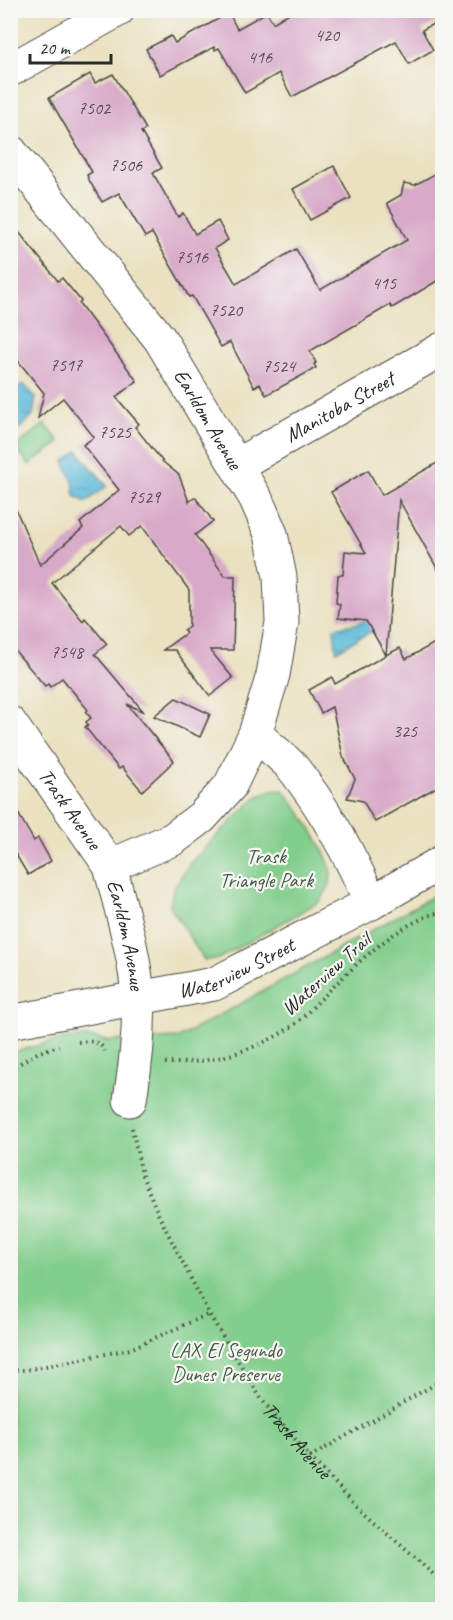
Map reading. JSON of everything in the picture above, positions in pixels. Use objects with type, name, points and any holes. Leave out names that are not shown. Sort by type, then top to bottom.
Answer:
[{"type":"street","points":[[10,70],[118,10]]},
{"type":"street","name":"Earldom Avenue","points":[[10,151],[160,339],[256,499],[271,534],[280,577],[282,622],[273,675],[255,734],[230,786],[202,817],[173,839],[110,866],[133,957],[138,1000],[136,1062],[130,1100]]},
{"type":"street","name":"Manitoba Street","points":[[237,465],[442,349]]},
{"type":"street","name":"Trask Avenue","points":[[10,723],[110,866]]},
{"type":"street","points":[[255,734],[292,767],[329,821],[358,871],[371,903]]},
{"type":"street","name":"Waterview Street","points":[[10,1022],[138,1000],[214,984],[371,903],[442,862]]},
{"type":"path","name":"Waterview Trail","points":[[157,1062],[213,1060],[258,1044],[292,1027],[358,962],[396,933],[442,911]]},
{"type":"path","points":[[74,1043],[93,1041],[102,1045],[110,1058]]},
{"type":"path","points":[[10,1069],[39,1052],[65,1044]]},
{"type":"path","name":"Trask Avenue","points":[[130,1100],[133,1135],[142,1175],[159,1216],[209,1314],[261,1400],[310,1457],[356,1505],[442,1582]]},
{"type":"path","points":[[10,1370],[26,1370],[130,1349],[209,1314]]},
{"type":"path","points":[[310,1457],[442,1380]]},
{"type":"green space","points":[[45,424],[60,442],[29,465],[15,447]]},
{"type":"green space","name":"Trask Triangle Park","points":[[283,790],[304,819],[326,857],[331,877],[328,887],[319,902],[218,959],[204,960],[170,906],[173,889],[190,863],[255,798],[268,791]]},
{"type":"green space","name":"LAX El Segundo Dunes Preserve","points":[[442,891],[442,1609],[11,1609],[10,1053],[71,1038],[84,1037],[106,1041],[179,1038]]},
{"type":"water","points":[[23,384],[36,397],[33,416],[16,432],[11,429],[11,393]]},
{"type":"water","points":[[78,451],[107,486],[86,502],[75,496],[73,481],[64,462]]},
{"type":"water","points":[[383,618],[381,626],[336,651],[334,628]]},
{"type":"building","points":[[294,10],[442,10],[442,19],[422,30],[433,50],[409,64],[396,41],[292,97],[279,73],[245,93],[219,48],[215,50],[214,47],[160,75],[146,49],[171,36],[175,43],[229,13],[237,29],[267,12],[273,23]]},
{"type":"building","points":[[90,74],[95,83],[113,74],[146,129],[141,132],[162,168],[153,173],[178,217],[183,213],[195,234],[218,221],[228,240],[215,248],[236,284],[296,249],[320,290],[407,240],[387,203],[401,195],[404,183],[415,185],[442,170],[442,278],[392,308],[390,305],[310,351],[316,368],[266,395],[260,384],[254,387],[230,342],[221,347],[152,233],[145,237],[119,193],[102,202],[90,182],[87,175],[92,172],[49,98]]},
{"type":"building","points":[[334,166],[351,198],[310,220],[293,189]]},
{"type":"building","points":[[10,221],[58,281],[62,278],[81,301],[79,303],[137,381],[116,397],[139,424],[135,427],[163,462],[179,475],[189,502],[195,497],[213,521],[195,535],[225,576],[235,576],[233,650],[210,650],[233,678],[210,696],[175,650],[163,650],[186,633],[184,630],[189,626],[189,590],[142,526],[129,536],[121,526],[52,583],[83,621],[85,618],[107,644],[95,654],[144,712],[127,704],[174,761],[142,791],[122,767],[119,769],[85,727],[88,725],[86,722],[91,718],[86,712],[88,710],[62,678],[50,687],[48,684],[45,686],[10,645],[10,496],[40,565],[83,528],[80,523],[119,490],[83,445],[94,437],[63,398],[38,418],[44,393],[10,351]]},
{"type":"building","points":[[442,460],[442,577],[399,500],[386,655],[366,621],[338,618],[340,604],[336,603],[338,575],[343,575],[345,551],[366,553],[331,492],[368,470],[382,495]]},
{"type":"building","points":[[442,639],[442,784],[375,822],[363,801],[347,798],[355,779],[343,756],[332,707],[321,713],[309,690],[332,677],[335,684],[400,648],[406,659]]},
{"type":"building","points":[[176,698],[210,714],[200,737],[154,716]]},
{"type":"building","points":[[10,799],[34,841],[38,838],[51,861],[28,875],[10,845]]}]
